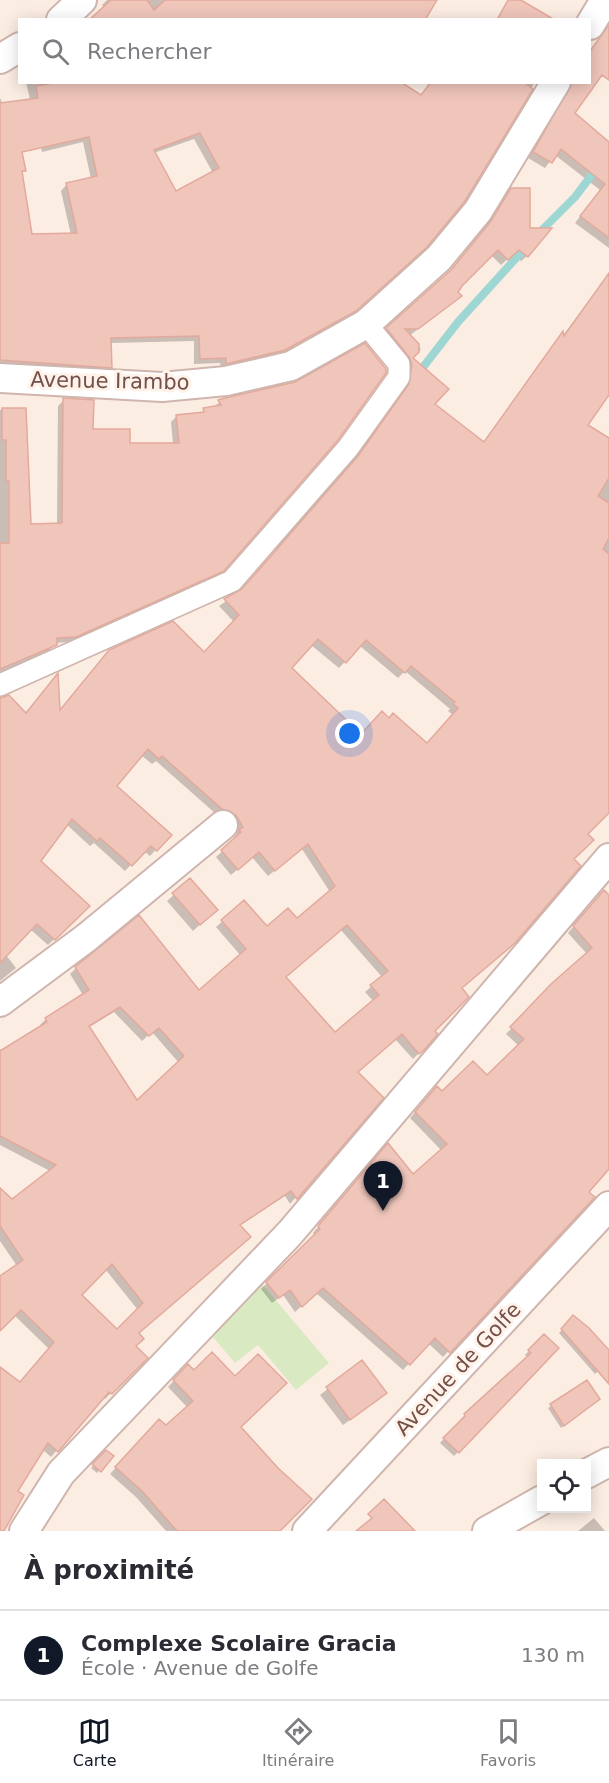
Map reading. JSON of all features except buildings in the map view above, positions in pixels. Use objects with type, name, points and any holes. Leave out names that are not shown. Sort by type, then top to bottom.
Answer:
[{"type":"street","points":[[63,18],[82,0]]},
{"type":"street","points":[[591,23],[605,0]]},
{"type":"street","points":[[591,26],[609,37]]},
{"type":"street","points":[[0,59],[18,48]]},
{"type":"street","name":"Avenue Irambo","points":[[0,378],[162,387],[226,381],[291,366],[366,324],[439,258],[478,211],[555,84]]},
{"type":"street","points":[[0,685],[238,573],[348,448],[399,377],[399,364],[366,324]]},
{"type":"street","points":[[0,1002],[86,938],[223,825]]},
{"type":"street","points":[[24,1531],[61,1473],[290,1233],[609,858]]},
{"type":"street","name":"Avenue de Golfe","points":[[307,1531],[609,1206]]},
{"type":"street","points":[[591,1471],[609,1461]]},
{"type":"street","points":[[487,1531],[537,1503]]},
{"type":"green space","points":[[262,1284],[329,1363],[296,1390],[258,1345],[235,1363],[207,1330]]},
{"type":"waterway","points":[[538,234],[575,197],[609,152]]},
{"type":"waterway","points":[[417,375],[458,322],[528,245]]},
{"type":"waterway","points":[[275,545],[343,472],[377,431]]},
{"type":"place","name":"Complexe Scolaire Gracia","points":[[383,1211]]}]
